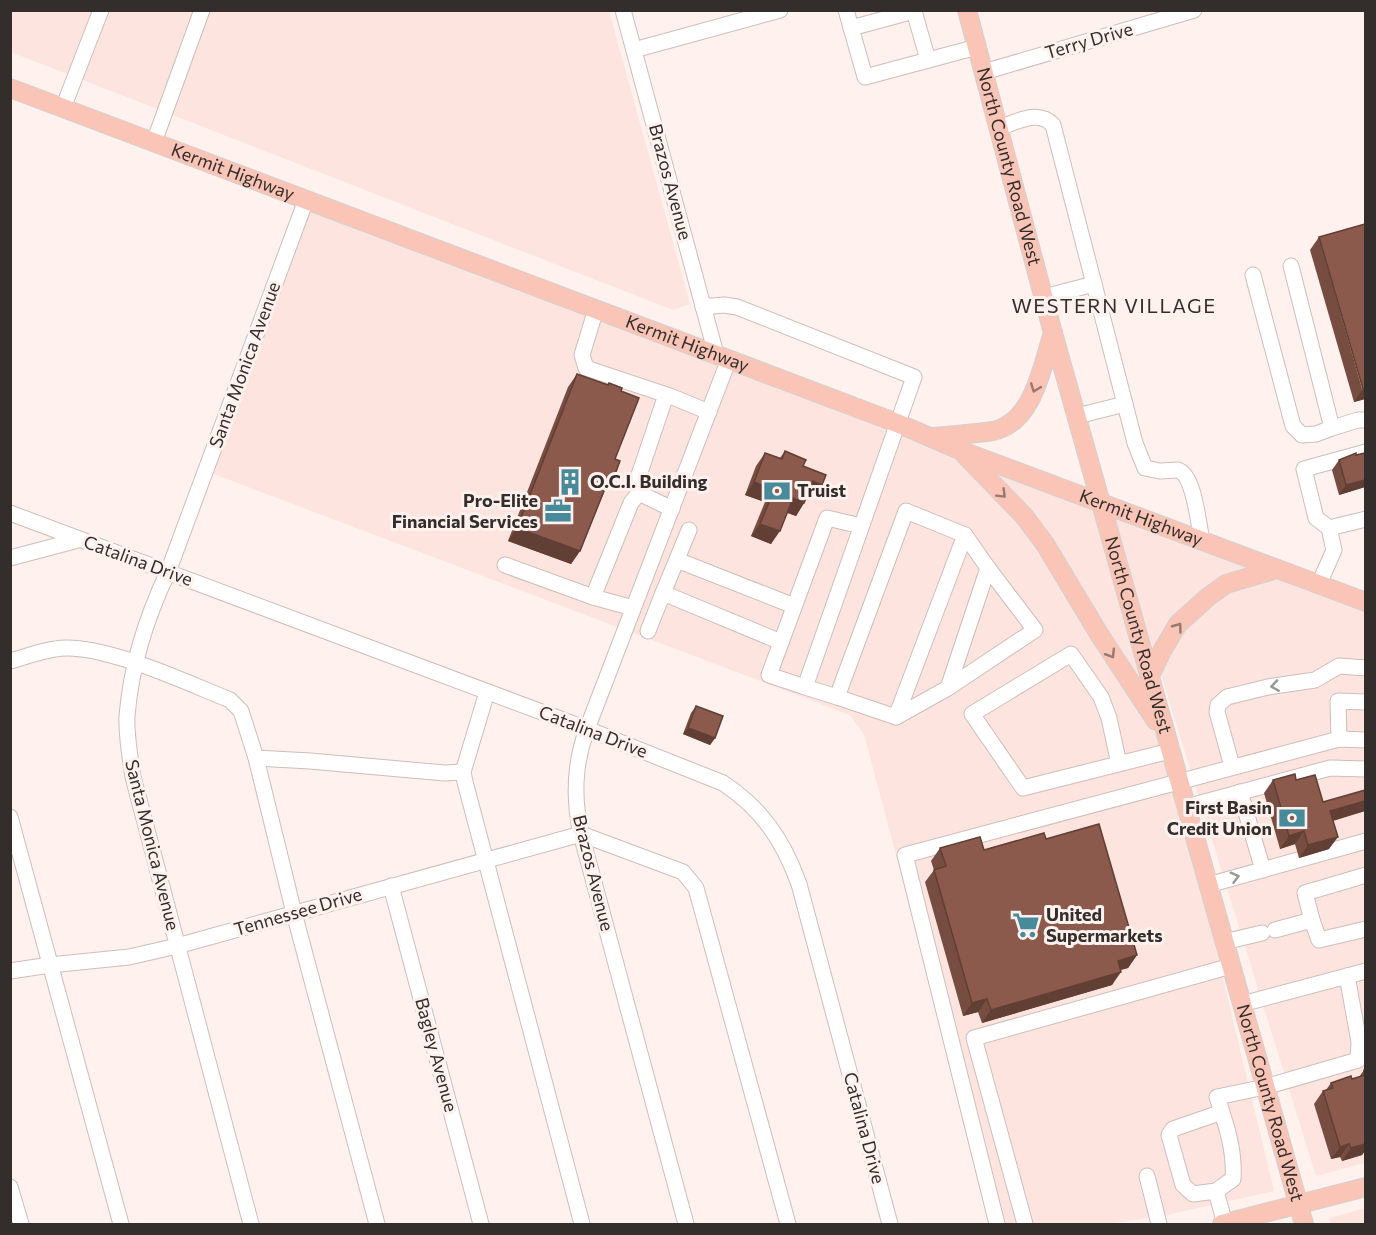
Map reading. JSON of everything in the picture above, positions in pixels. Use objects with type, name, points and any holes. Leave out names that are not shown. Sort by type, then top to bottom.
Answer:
[{"type":"main road","name":"North County Road West","points":[[967,10],[1053,333],[1304,1224]]},
{"type":"main road","name":"Kermit Highway","points":[[10,88],[1365,602]]},
{"type":"main road","points":[[932,437],[995,430],[1014,420],[1024,410],[1032,395],[1053,333]]},
{"type":"main road","points":[[962,451],[1024,516],[1045,544],[1168,743]]},
{"type":"main road","points":[[1149,678],[1178,624],[1208,597],[1226,584],[1277,569]]},
{"type":"main road","points":[[1224,1224],[1365,1187]]},
{"type":"street","points":[[63,108],[101,10]]},
{"type":"street","points":[[153,142],[202,10]]},
{"type":"street","name":"Brazos Avenue","points":[[623,10],[703,307],[723,357],[709,412],[586,729],[576,768],[575,795],[581,834],[686,1224]]},
{"type":"street","points":[[634,50],[780,10]]},
{"type":"street","points":[[846,10],[865,77],[977,47]]},
{"type":"street","name":"Terry Drive","points":[[984,72],[1194,10]]},
{"type":"street","points":[[851,28],[914,11],[928,60]]},
{"type":"street","points":[[999,128],[1034,117],[1047,119],[1053,125],[1134,443],[1145,468],[1160,471],[1178,470],[1187,476],[1202,540]]},
{"type":"street","name":"Santa Monica Avenue","points":[[251,1224],[133,777],[127,717],[136,663],[154,602],[168,572],[306,200]]},
{"type":"street","points":[[1291,266],[1332,428]]},
{"type":"street","points":[[1253,275],[1293,426],[1302,435],[1316,434],[1358,420],[1365,420]]},
{"type":"street","points":[[1044,297],[1094,284]]},
{"type":"street","points":[[703,307],[724,305],[737,307],[914,377],[805,687]]},
{"type":"street","points":[[596,309],[582,355],[586,368],[666,394],[709,412]]},
{"type":"street","points":[[594,597],[631,503],[639,492],[638,478],[666,394]]},
{"type":"street","points":[[1077,416],[1125,404]]},
{"type":"street","points":[[1319,584],[1334,550],[1329,528],[1316,518],[1304,469],[1365,452]]},
{"type":"street","points":[[639,492],[672,509]]},
{"type":"street","points":[[837,697],[906,512],[965,535],[1035,630],[948,688],[896,717],[769,675],[827,518],[861,525]]},
{"type":"street","name":"Catalina Drive","points":[[10,513],[586,729],[723,783],[754,807],[773,830],[789,856],[799,884],[890,1224]]},
{"type":"street","points":[[1329,528],[1365,519]]},
{"type":"street","points":[[648,631],[689,530]]},
{"type":"street","points":[[896,717],[965,535]]},
{"type":"street","points":[[10,558],[78,540]]},
{"type":"street","points":[[676,560],[794,606]]},
{"type":"street","points":[[505,565],[594,597],[633,608]]},
{"type":"street","points":[[948,688],[988,568]]},
{"type":"street","points":[[663,593],[781,642]]},
{"type":"street","points":[[10,661],[56,648],[84,648],[136,663],[230,700],[241,711],[256,758],[294,913],[377,1224]]},
{"type":"street","points":[[1119,764],[1109,718],[1101,698],[1071,654],[972,714],[1023,788],[1119,764],[1168,743]]},
{"type":"street","points":[[1232,766],[1217,712],[1218,705],[1227,697],[1268,687],[1315,680],[1339,666],[1365,668]]},
{"type":"street","points":[[487,692],[463,772],[484,861],[582,1224]]},
{"type":"street","points":[[1339,739],[1338,701],[1365,702]]},
{"type":"street","points":[[997,1224],[905,855],[1339,739],[1365,740]]},
{"type":"street","points":[[256,758],[445,773],[463,772]]},
{"type":"street","points":[[1186,807],[1330,768],[1365,769]]},
{"type":"street","points":[[1239,792],[1269,868]]},
{"type":"street","points":[[10,817],[121,1224]]},
{"type":"street","points":[[581,834],[683,872],[696,888],[788,1224]]},
{"type":"street","name":"Tennessee Drive","points":[[10,971],[129,957],[177,946],[581,834]]},
{"type":"street","points":[[1208,885],[1269,868],[1333,845],[1365,841]]},
{"type":"street","points":[[1269,868],[1277,855],[1297,849]]},
{"type":"street","points":[[1365,875],[1305,893],[1319,940],[1365,929]]},
{"type":"street","name":"Bagley Avenue","points":[[391,886],[481,1224]]},
{"type":"street","points":[[1224,942],[1312,920]]},
{"type":"street","points":[[1025,1224],[974,1038],[1231,966]]},
{"type":"street","points":[[1242,1004],[1365,971]]},
{"type":"street","points":[[1222,1112],[1173,1129],[1169,1135],[1183,1185],[1193,1194],[1216,1191],[1233,1179],[1234,1164],[1228,1132],[1222,1112],[1217,1097],[1265,1087],[1359,1060],[1359,1042],[1347,976]]},
{"type":"street","points":[[1147,1176],[1159,1224]]},
{"type":"street","points":[[10,1187],[21,1224]]},
{"type":"street","points":[[1216,1191],[1224,1224]]},
{"type":"shaded area","points":[[10,11],[609,11],[690,304],[673,310],[11,52]]},
{"type":"shaded area","points":[[306,200],[1365,601],[1365,1163],[1316,1176],[1112,516],[1274,1191],[1167,1215],[1107,1224],[994,1224],[864,734],[850,715],[206,471]]},
{"type":"shaded area","points":[[1365,1208],[1365,1224],[1331,1224],[1329,1218]]},
{"type":"building","points":[[1365,224],[1365,388],[1363,389],[1319,237]]},
{"type":"building","name":"O.C.I. Building","points":[[577,374],[622,388],[621,391],[639,398],[615,459],[620,461],[614,477],[610,476],[580,551],[517,528]]},
{"type":"building","points":[[785,451],[806,460],[803,466],[826,475],[822,485],[813,481],[804,503],[793,498],[780,531],[760,524],[774,490],[754,482],[765,453],[782,459]]},
{"type":"building","points":[[1356,453],[1356,455],[1365,453],[1365,480],[1346,485],[1339,460]]},
{"type":"building","points":[[696,706],[723,716],[715,738],[688,728]]},
{"type":"building","points":[[1295,774],[1296,780],[1315,775],[1323,802],[1365,790],[1365,801],[1330,811],[1338,837],[1308,845],[1304,831],[1289,836],[1273,780]]},
{"type":"building","name":"United Supermarkets","points":[[1099,824],[1137,955],[1118,961],[1121,972],[991,1010],[987,999],[972,1003],[934,870],[946,866],[940,848],[980,837],[984,850],[1044,833],[1046,839]]},
{"type":"building","points":[[1365,1075],[1365,1144],[1351,1148],[1349,1144],[1340,1147],[1323,1091],[1333,1088],[1331,1083],[1351,1076],[1352,1079]]},
{"type":"place","name":"O.C.I. Building","points":[[570,482]]},
{"type":"place","name":"Truist","points":[[777,491]]},
{"type":"place","name":"Pro-Elite Financial Services","points":[[558,511]]},
{"type":"place","name":"First Basin Credit Union","points":[[1292,818]]},
{"type":"place","name":"United Supermarkets","points":[[1026,925]]},
{"type":"district","name":"WESTERN VILLAGE","points":[[1114,306]]}]
